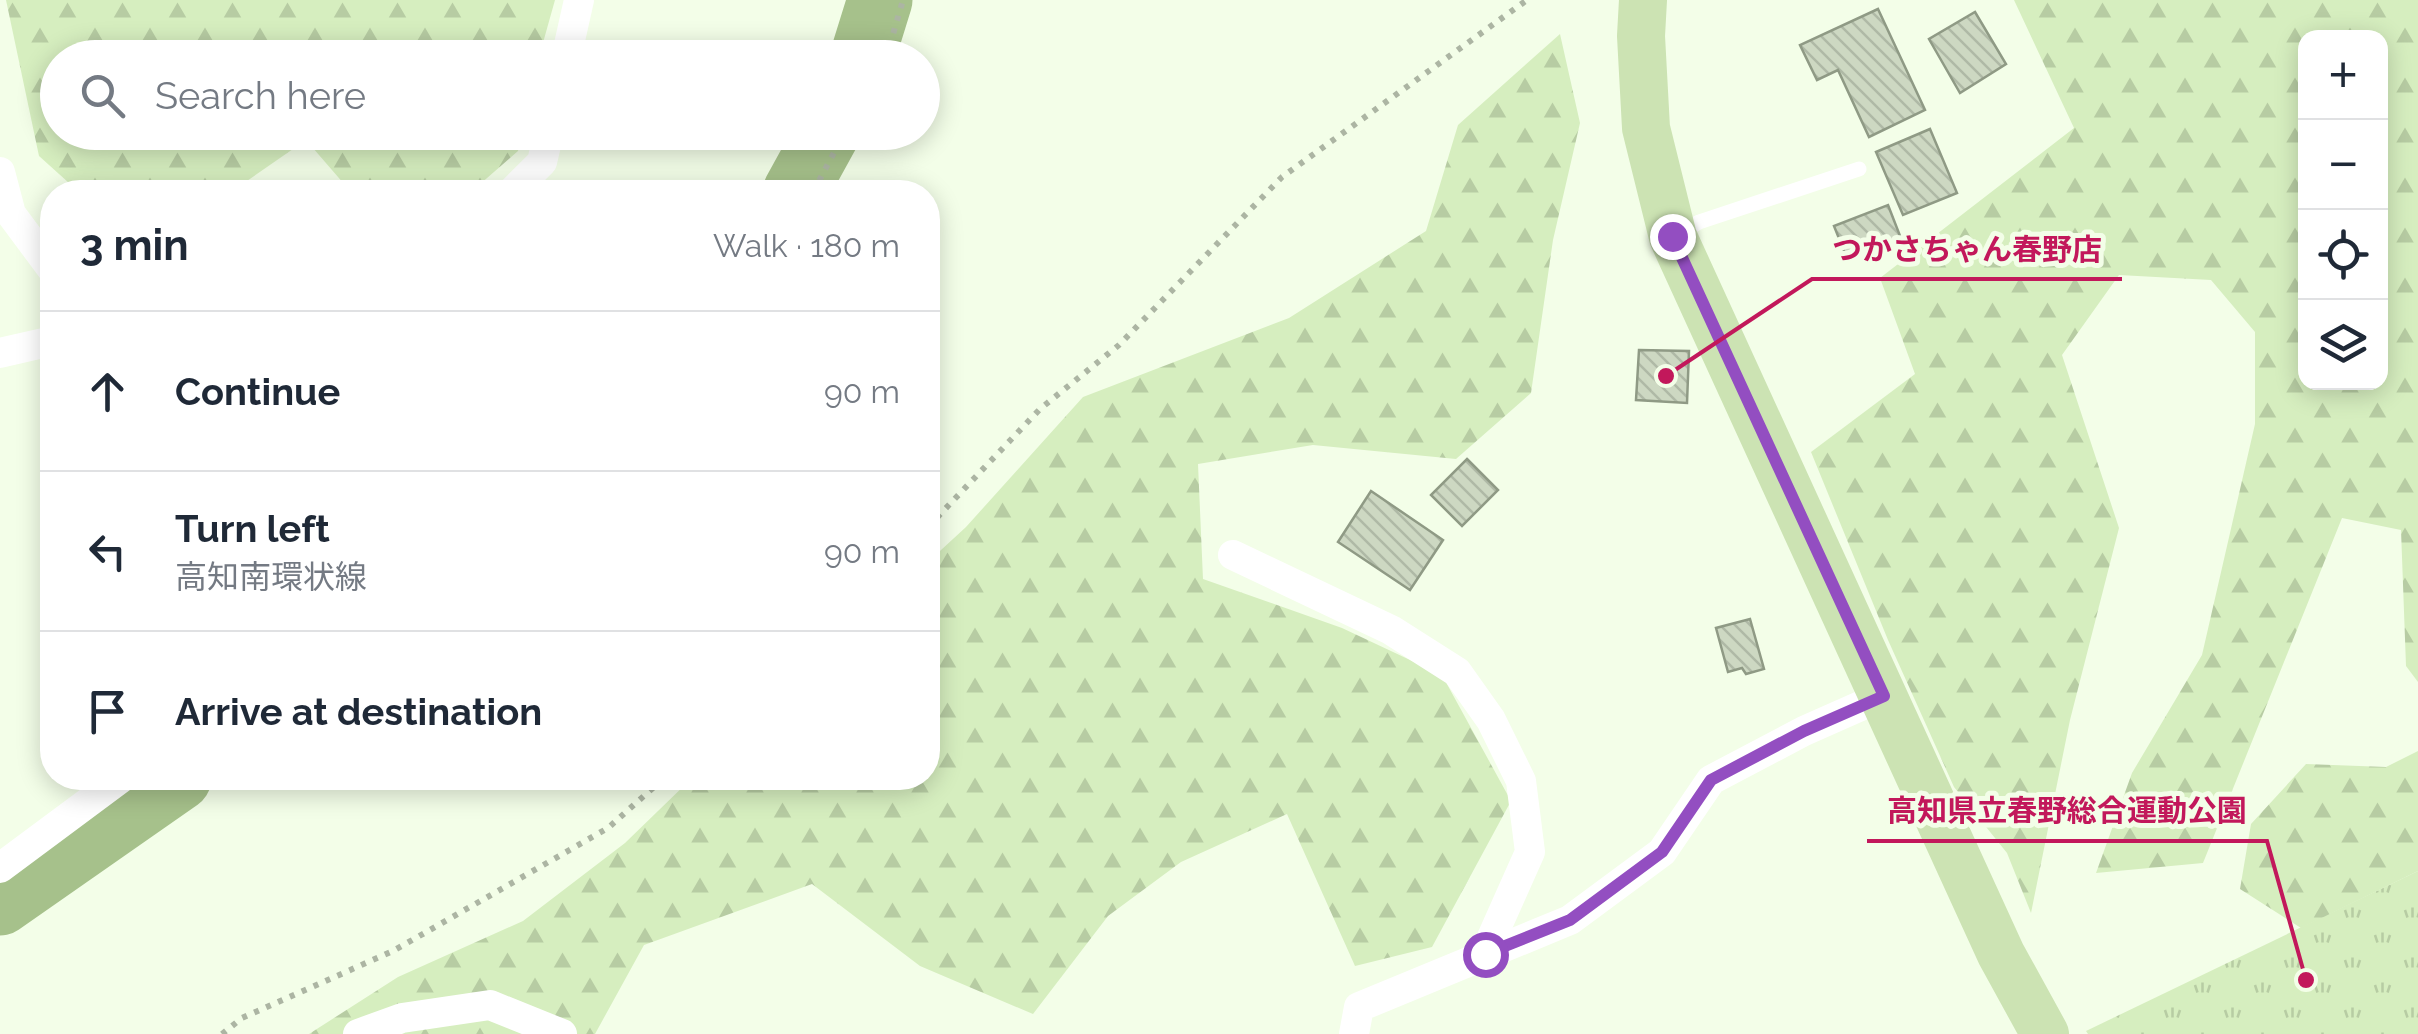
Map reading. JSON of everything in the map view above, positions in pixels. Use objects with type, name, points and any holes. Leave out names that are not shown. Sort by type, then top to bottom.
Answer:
[{"type":"main road","points":[[1644,0],[1641,36],[1646,128],[1672,236],[2001,954],[2046,1034]]},
{"type":"street","points":[[570,40],[579,0]]},
{"type":"street","points":[[524,180],[542,162],[545,150]]},
{"type":"street","points":[[0,172],[11,214],[40,252]]},
{"type":"street","points":[[0,353],[40,344]]},
{"type":"street","points":[[1233,555],[1391,630],[1457,672],[1491,720],[1521,781],[1530,852],[1485,954]]},
{"type":"street","points":[[1354,1034],[1359,1007],[1570,920],[1662,852],[1711,780],[1804,731],[1884,696]]},
{"type":"street","points":[[0,868],[105,790]]},
{"type":"street","points":[[358,1034],[402,1018],[490,1005],[562,1034]]},
{"type":"lane","points":[[1672,236],[1699,222],[1859,169]]},
{"type":"path","points":[[891,40],[903,0]]},
{"type":"path","points":[[940,514],[1040,409],[1118,344],[1282,177],[1527,0]]},
{"type":"path","points":[[820,180],[836,150]]},
{"type":"path","points":[[222,1034],[242,1018],[394,951],[608,828],[651,790]]},
{"type":"green space","points":[[6,0],[555,0],[544,40],[40,40],[40,150],[292,150],[248,180],[66,180],[39,156]]},
{"type":"green space","points":[[2014,0],[2418,0],[2418,682],[2406,666],[2401,530],[2342,518],[2203,863],[2096,873],[2132,773],[2202,655],[2255,424],[2255,332],[2211,280],[2119,275],[2062,355],[2119,528],[2070,720],[2031,913],[2007,853],[1954,787],[1811,452],[1915,374],[1880,278],[2074,128]]},
{"type":"green space","points":[[1560,34],[1580,123],[1553,240],[1531,393],[1456,459],[1313,445],[1198,464],[1203,579],[1342,628],[1442,675],[1511,801],[1432,947],[1355,966],[1287,814],[1181,862],[1108,916],[1033,1014],[920,966],[812,884],[644,945],[595,1034],[309,1034],[398,977],[523,921],[625,843],[680,790],[940,790],[940,551],[1083,397],[1289,318],[1426,231],[1458,125]]},
{"type":"green space","points":[[315,150],[518,150],[485,180],[341,180]]},
{"type":"green space","points":[[2418,751],[2418,871],[2301,928],[2240,889],[2251,824],[2306,764],[2386,767]]},
{"type":"green space","points":[[2418,871],[2418,1034],[2086,1031]]},
{"type":"building","points":[[1878,9],[1925,110],[1869,137],[1838,70],[1817,80],[1800,45]]},
{"type":"building","points":[[1975,12],[2006,64],[1960,93],[1929,39]]},
{"type":"building","points":[[1930,129],[1957,193],[1903,215],[1876,152]]},
{"type":"building","points":[[1888,205],[1902,241],[1848,261],[1834,226]]},
{"type":"building","points":[[1639,350],[1689,351],[1687,403],[1636,400]]},
{"type":"building","points":[[1467,459],[1498,490],[1462,526],[1431,495]]},
{"type":"building","points":[[1371,491],[1443,540],[1410,590],[1338,542]]},
{"type":"building","points":[[1750,619],[1764,669],[1746,674],[1742,668],[1728,672],[1716,628]]},
{"type":"waterway","points":[[868,40],[880,0]]},
{"type":"waterway","points":[[802,180],[818,150]]},
{"type":"waterway","points":[[0,903],[162,790]]},
{"type":"place","name":"つかさちゃん春野店","points":[[1666,376]]},
{"type":"place","name":"高知県立春野総合運動公園","points":[[2306,980]]},
{"type":"route","points":[[1485,954],[1570,920],[1662,852],[1711,780],[1804,731],[1884,696],[1672,236]]}]
